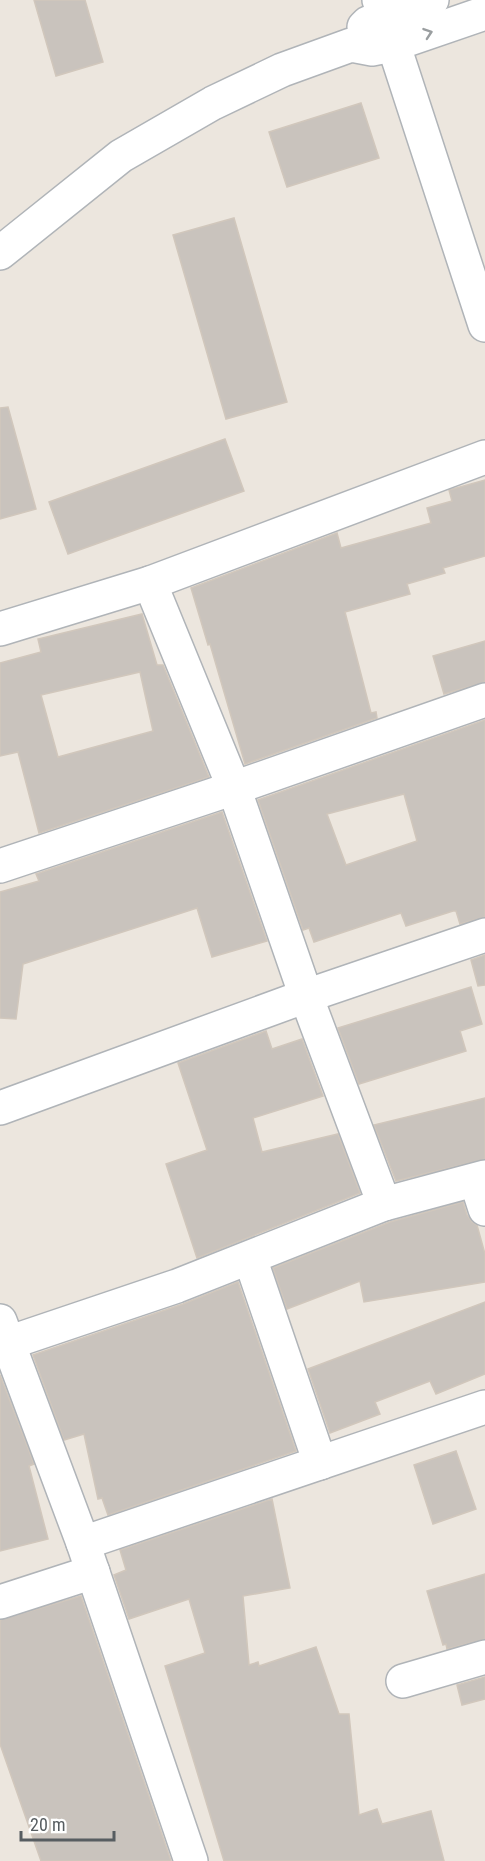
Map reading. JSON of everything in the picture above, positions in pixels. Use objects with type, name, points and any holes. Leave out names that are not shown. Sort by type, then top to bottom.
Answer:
[{"type":"street","points":[[0,253],[121,156],[222,98],[282,70],[351,45],[372,49],[385,21],[432,0]]},
{"type":"street","points":[[385,21],[485,13]]},
{"type":"street","points":[[385,21],[485,325]]},
{"type":"street","points":[[0,629],[150,583],[485,458]]},
{"type":"street","points":[[150,583],[234,788],[306,996],[384,1204]]},
{"type":"street","points":[[0,866],[234,788],[485,700]]},
{"type":"street","points":[[0,1108],[306,996],[485,935]]},
{"type":"street","points":[[191,1861],[88,1557],[4,1332],[177,1286],[384,1204],[482,1189]]},
{"type":"street","points":[[250,1258],[320,1463]]},
{"type":"street","points":[[0,1602],[88,1557],[320,1463],[485,1407]]},
{"type":"street","points":[[403,1681],[485,1657]]},
{"type":"building","points":[[34,0],[85,0],[103,62],[56,76]]},
{"type":"building","points":[[361,103],[379,158],[287,187],[269,132]]},
{"type":"building","points":[[234,218],[287,402],[226,419],[173,235]]},
{"type":"building","points":[[8,407],[36,509],[0,519],[0,408]]},
{"type":"building","points":[[225,439],[244,491],[68,554],[49,502]]},
{"type":"building","points":[[485,480],[485,556],[443,568],[445,573],[407,584],[410,594],[345,612],[371,713],[376,712],[377,718],[245,764],[191,588],[337,533],[341,548],[431,523],[427,508],[452,501],[449,490]]},
{"type":"building","points":[[142,614],[157,665],[163,665],[209,777],[39,833],[18,752],[0,756],[0,663],[41,652],[38,639]],"holes":[[[140,672],[153,731],[58,757],[41,695]]]},
{"type":"building","points":[[485,641],[485,682],[444,694],[433,656]]},
{"type":"building","points":[[485,720],[485,917],[460,924],[456,911],[453,911],[406,926],[401,913],[314,942],[309,928],[303,930],[258,800]],"holes":[[[404,794],[417,841],[346,865],[327,814]]]},
{"type":"building","points":[[222,812],[267,941],[212,957],[197,908],[23,964],[16,1019],[0,1018],[0,892],[39,881],[36,874]]},
{"type":"building","points":[[485,955],[485,985],[478,986],[471,960]]},
{"type":"building","points":[[471,987],[482,1024],[460,1031],[466,1051],[359,1084],[338,1028]]},
{"type":"building","points":[[266,1031],[272,1049],[302,1039],[323,1096],[253,1118],[262,1152],[338,1134],[360,1193],[197,1258],[166,1164],[207,1150],[178,1063]]},
{"type":"building","points":[[485,1098],[485,1159],[396,1181],[374,1125]]},
{"type":"building","points":[[463,1202],[467,1215],[477,1225],[485,1254],[485,1282],[364,1302],[360,1281],[287,1309],[273,1268],[390,1222]]},
{"type":"building","points":[[238,1282],[296,1451],[108,1515],[102,1498],[98,1499],[84,1434],[64,1440],[33,1355],[183,1304]]},
{"type":"building","points":[[485,1302],[485,1374],[436,1394],[430,1381],[375,1402],[380,1414],[330,1433],[308,1369]]},
{"type":"building","points":[[0,1375],[34,1464],[29,1466],[48,1539],[0,1551]]},
{"type":"building","points":[[456,1451],[476,1509],[433,1524],[414,1465]]},
{"type":"building","points":[[272,1499],[290,1588],[243,1596],[249,1665],[258,1662],[259,1666],[316,1647],[339,1714],[349,1714],[359,1815],[377,1809],[382,1824],[431,1811],[444,1861],[224,1861],[165,1666],[205,1653],[189,1599],[129,1619],[114,1575],[126,1570],[120,1550]]},
{"type":"building","points":[[485,1574],[485,1639],[447,1649],[446,1644],[443,1645],[427,1591]]},
{"type":"building","points":[[81,1596],[171,1861],[41,1861],[0,1744],[0,1620]]},
{"type":"building","points":[[485,1677],[485,1699],[462,1705],[457,1685]]}]
